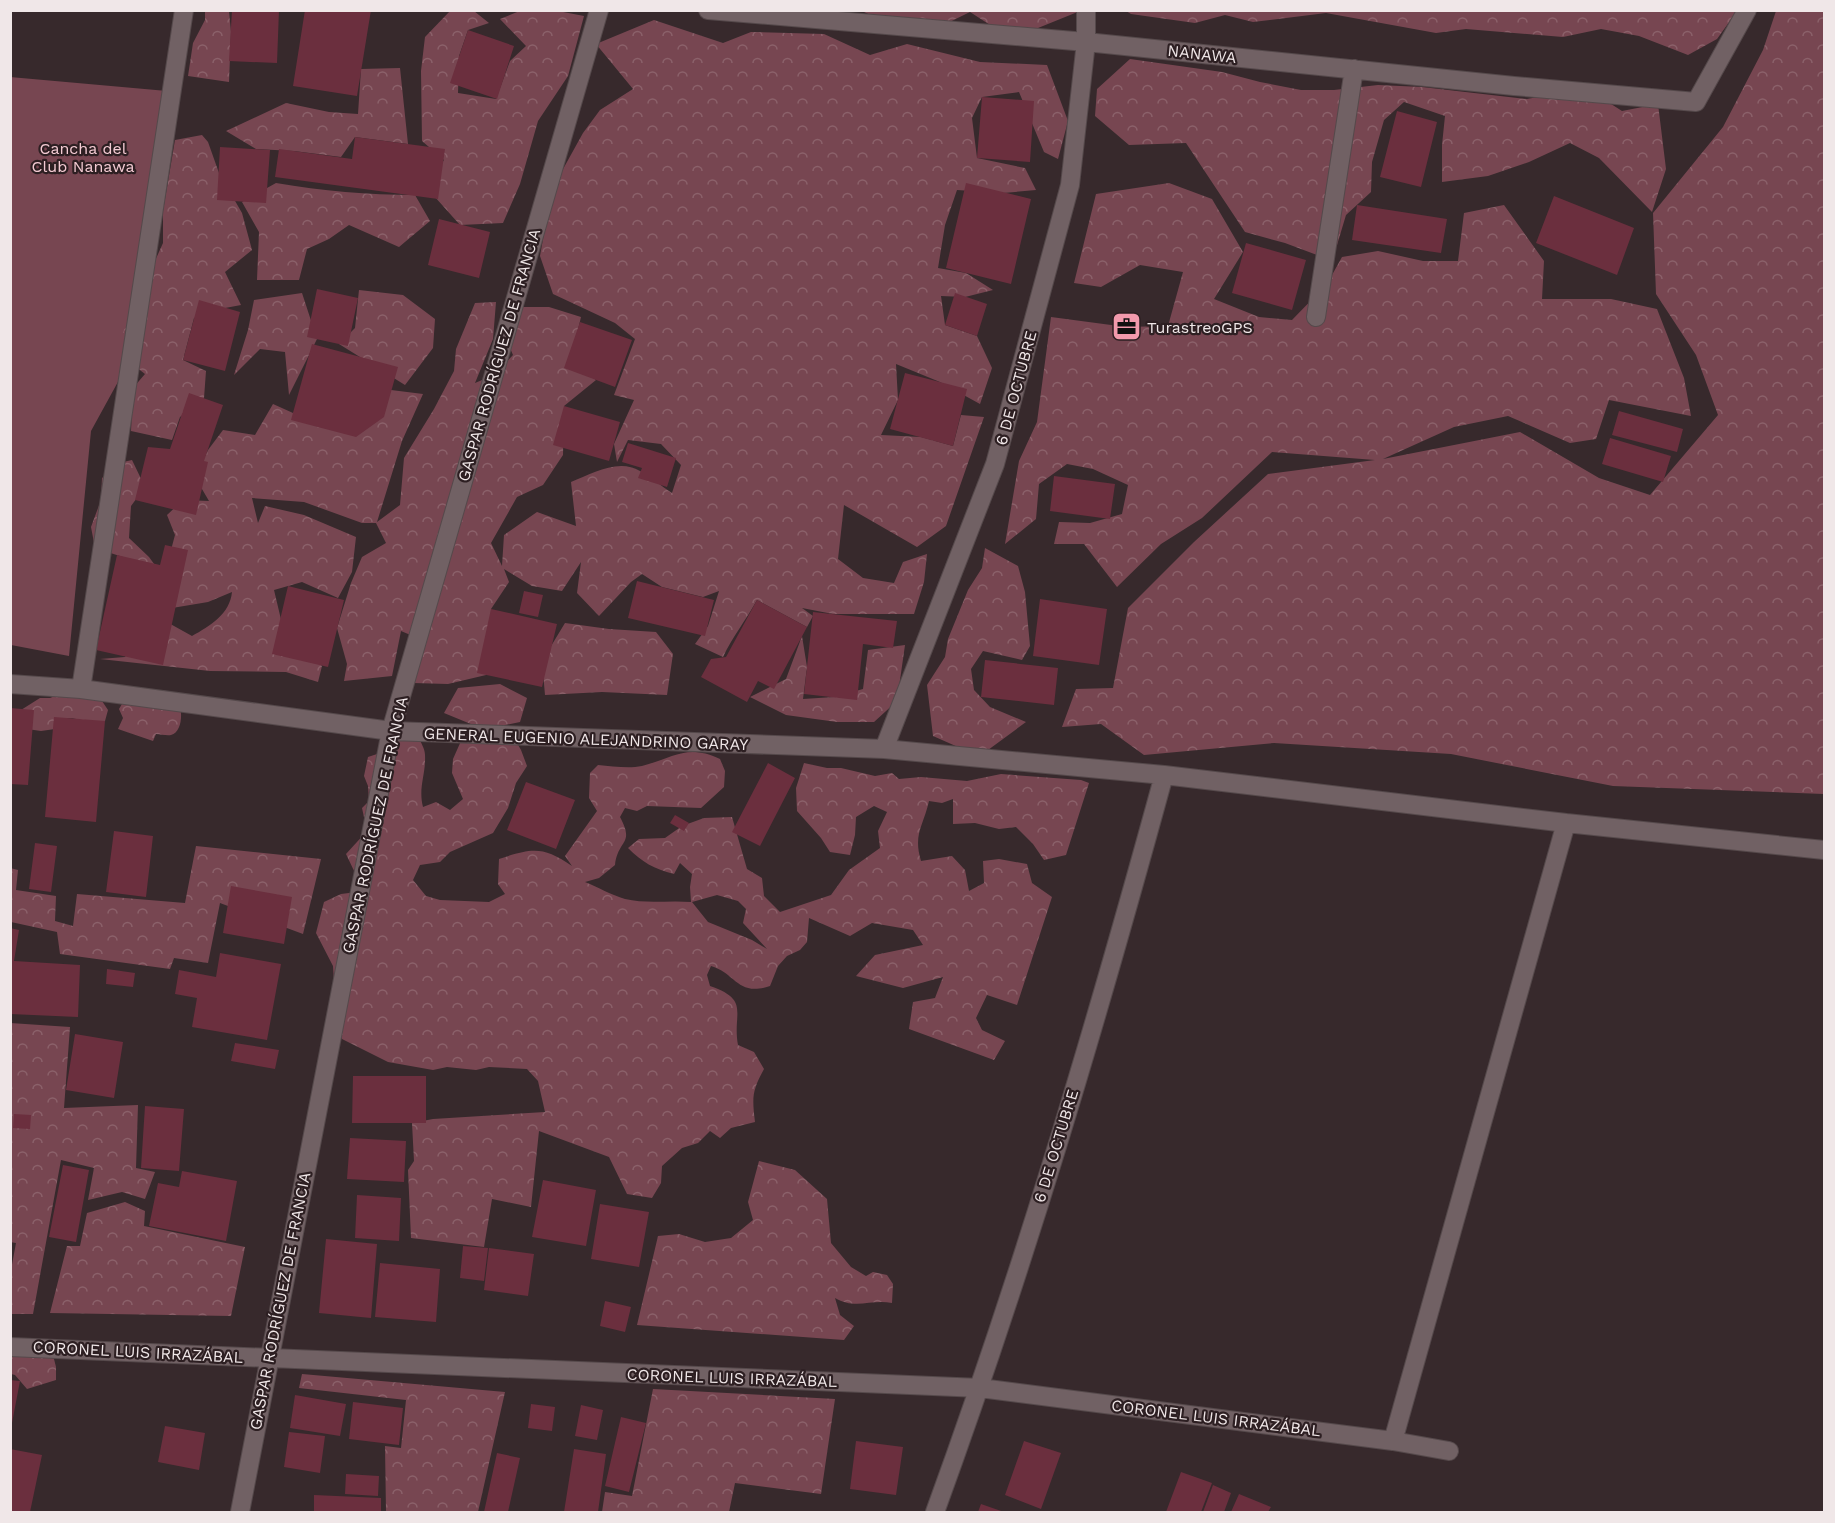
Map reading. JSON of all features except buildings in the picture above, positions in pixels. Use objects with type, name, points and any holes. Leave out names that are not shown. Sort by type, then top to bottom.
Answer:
[{"type":"street","points":[[81,689],[184,10]]},
{"type":"street","name":"GASPAR RODRÍGUEZ DE FRANCIA","points":[[240,1512],[391,731],[599,10]]},
{"type":"street","name":"NANAWA","points":[[708,10],[1086,42],[1696,102],[1747,10]]},
{"type":"street","name":"6 DE OCTUBRE","points":[[884,749],[995,464],[1070,185],[1086,42],[1086,10]]},
{"type":"street","points":[[1316,317],[1354,69]]},
{"type":"street","name":"GENERAL EUGENIO ALEJANDRINO GARAY","points":[[10,684],[81,689],[391,731],[884,749],[1164,775],[1566,823],[1824,850]]},
{"type":"street","name":"6 DE OCTUBRE","points":[[935,1512],[980,1388],[1111,968],[1164,775]]},
{"type":"street","points":[[1393,1441],[1566,823]]},
{"type":"street","name":"CORONEL LUIS IRRAZÁBAL","points":[[10,1347],[980,1388],[1393,1441],[1449,1451]]},
{"type":"green space","points":[[522,10],[558,11],[584,16],[568,76],[538,121],[520,184],[503,223],[460,225],[426,187],[444,160],[422,141],[421,71],[425,37],[450,11],[474,11],[489,23],[468,30],[459,56],[458,93],[496,99],[510,61],[526,46],[500,19]]},
{"type":"green space","points":[[205,11],[229,11],[231,32],[229,82],[188,76],[193,43],[205,20]]},
{"type":"green space","points":[[862,11],[1080,11],[1038,28],[1001,32],[970,12],[927,33],[899,29]]},
{"type":"green space","points":[[1126,11],[1737,11],[1717,39],[1688,55],[1639,36],[1601,29],[1563,37],[1466,29],[1436,33],[1326,13],[1253,22],[1225,15],[1195,23],[1131,14]]},
{"type":"green space","points":[[1776,11],[1824,11],[1824,794],[1613,786],[1451,754],[1274,743],[1144,755],[1101,724],[1062,727],[1076,689],[1113,688],[1128,608],[1194,542],[1268,474],[1375,460],[1272,452],[1202,518],[1161,544],[1117,587],[1084,544],[1054,544],[1059,522],[1090,523],[1122,514],[1128,485],[1093,469],[1067,464],[1039,484],[1036,519],[1005,544],[1019,461],[1037,422],[1051,317],[1126,327],[1168,326],[1183,272],[1140,265],[1101,287],[1074,283],[1096,194],[1169,183],[1212,199],[1243,252],[1214,299],[1259,317],[1292,320],[1327,284],[1342,257],[1378,251],[1423,261],[1458,261],[1464,213],[1504,205],[1544,261],[1542,299],[1611,299],[1657,309],[1684,378],[1691,416],[1609,400],[1596,439],[1570,443],[1508,416],[1454,427],[1383,459],[1520,432],[1599,478],[1650,495],[1718,415],[1696,355],[1656,294],[1653,213],[1723,127],[1763,50]]},
{"type":"green space","points":[[654,20],[723,43],[751,32],[824,34],[870,55],[907,44],[980,62],[1047,65],[1068,121],[1058,159],[1044,152],[1019,92],[982,97],[972,118],[977,158],[1025,168],[1036,190],[1003,193],[957,190],[945,225],[938,268],[966,273],[993,290],[965,297],[941,296],[945,325],[977,336],[992,368],[980,404],[940,382],[896,364],[898,400],[881,435],[921,437],[953,446],[961,415],[984,417],[946,526],[917,547],[844,505],[838,559],[863,578],[894,583],[903,562],[927,554],[924,582],[914,614],[833,614],[802,608],[813,616],[807,627],[757,600],[723,657],[695,644],[708,626],[719,591],[703,597],[662,587],[642,574],[631,582],[599,616],[577,593],[581,562],[562,591],[532,586],[504,569],[509,582],[491,609],[490,653],[486,675],[448,684],[413,683],[420,639],[401,631],[392,676],[344,681],[347,664],[337,628],[362,557],[386,543],[376,523],[362,523],[304,502],[252,498],[258,523],[265,506],[304,515],[356,537],[352,572],[338,598],[302,582],[274,590],[283,628],[322,666],[318,682],[286,672],[210,671],[100,659],[125,657],[138,638],[165,621],[192,636],[223,613],[232,592],[208,602],[172,608],[167,565],[175,535],[167,515],[183,500],[209,501],[195,477],[208,450],[223,430],[255,435],[273,404],[293,413],[391,390],[423,394],[402,441],[377,522],[400,505],[404,458],[454,371],[456,349],[475,303],[496,302],[493,339],[475,383],[494,375],[513,355],[499,322],[521,307],[549,307],[581,317],[571,359],[596,380],[564,406],[563,455],[543,485],[517,497],[491,543],[502,566],[504,535],[537,512],[576,526],[571,482],[605,469],[623,466],[640,471],[672,493],[681,465],[661,444],[628,440],[617,462],[614,444],[634,400],[614,395],[635,339],[615,323],[553,294],[540,256],[552,189],[583,133],[600,110],[633,89],[596,44]]},
{"type":"green space","points":[[1130,59],[1222,72],[1301,90],[1334,90],[1378,85],[1422,87],[1527,99],[1586,88],[1622,111],[1658,104],[1666,169],[1652,212],[1599,158],[1570,143],[1529,162],[1488,176],[1442,182],[1445,116],[1404,102],[1384,120],[1372,162],[1371,192],[1346,215],[1337,245],[1317,255],[1245,232],[1186,143],[1129,145],[1095,116],[1097,89]]},
{"type":"green space","points":[[400,68],[408,144],[355,137],[341,157],[256,149],[226,131],[286,103],[329,112],[358,114],[361,69]]},
{"type":"green space","name":"Cancha del Club Nanawa","points":[[10,77],[167,91],[119,380],[91,431],[69,656],[11,645]]},
{"type":"green space","points":[[202,135],[208,142],[219,173],[242,213],[252,250],[225,272],[241,305],[194,318],[183,360],[206,371],[204,398],[180,417],[172,440],[131,431],[133,388],[145,374],[117,352],[124,330],[163,243],[163,211],[175,140]]},
{"type":"green space","points":[[276,183],[345,192],[415,195],[430,221],[399,247],[349,225],[329,239],[307,249],[299,280],[257,280],[259,232],[242,202]]},
{"type":"green space","points":[[359,290],[403,295],[435,319],[433,348],[405,385],[339,344],[355,328]]},
{"type":"green space","points":[[302,293],[317,339],[289,395],[285,352],[260,349],[234,375],[248,330],[254,300]]},
{"type":"green space","points":[[132,460],[145,487],[131,506],[129,538],[157,568],[95,548],[91,527],[101,500],[102,478],[119,463]]},
{"type":"green space","points":[[985,548],[1018,566],[1025,592],[1030,646],[1022,660],[983,651],[971,669],[974,690],[990,707],[1026,722],[988,750],[958,747],[933,736],[927,685],[945,657],[948,639],[968,590],[982,568]]},
{"type":"green space","points":[[565,623],[656,632],[673,654],[667,695],[602,692],[545,695],[542,661]]},
{"type":"green space","points":[[802,636],[807,667],[803,699],[834,697],[863,689],[868,650],[905,645],[897,701],[874,722],[837,722],[786,715],[750,697],[786,679]]},
{"type":"green space","points":[[500,684],[527,698],[520,722],[486,729],[512,734],[527,766],[516,783],[508,808],[493,833],[450,852],[440,862],[420,865],[413,880],[426,896],[440,900],[489,902],[505,894],[498,884],[499,859],[520,853],[545,852],[572,866],[565,856],[597,811],[589,798],[590,773],[598,765],[637,767],[680,754],[698,752],[720,759],[725,771],[724,787],[701,808],[647,806],[637,811],[625,808],[620,817],[626,838],[615,865],[599,878],[585,882],[625,899],[691,902],[692,874],[680,863],[674,874],[667,872],[649,864],[628,848],[639,839],[665,838],[682,826],[704,818],[732,817],[747,869],[762,878],[764,896],[780,912],[831,895],[849,870],[880,848],[878,831],[887,812],[874,806],[856,817],[855,835],[850,855],[830,852],[797,811],[796,788],[804,763],[875,776],[892,773],[899,779],[921,777],[967,781],[1001,774],[1081,780],[1089,783],[1066,855],[1044,860],[1033,844],[1016,827],[999,829],[975,823],[953,824],[953,799],[942,803],[929,801],[918,837],[921,861],[952,856],[965,870],[969,891],[984,883],[983,861],[999,859],[1027,864],[1032,883],[1052,897],[1017,1005],[987,995],[976,1018],[982,1030],[1005,1041],[994,1060],[909,1029],[913,1002],[935,998],[943,977],[903,988],[856,976],[875,955],[923,945],[913,930],[872,923],[850,936],[809,918],[807,942],[800,950],[787,956],[778,966],[770,986],[759,989],[743,986],[711,966],[707,975],[710,986],[723,991],[735,1002],[738,1045],[754,1052],[764,1069],[754,1094],[755,1122],[731,1128],[720,1138],[710,1131],[698,1143],[682,1148],[662,1166],[661,1183],[652,1198],[627,1194],[609,1157],[539,1131],[531,1207],[492,1199],[484,1247],[411,1238],[408,1170],[414,1161],[412,1123],[433,1119],[545,1112],[538,1081],[527,1069],[489,1067],[476,1070],[447,1067],[433,1070],[388,1062],[342,1039],[337,1029],[333,966],[316,933],[324,902],[341,894],[357,892],[356,875],[346,854],[367,831],[362,808],[369,801],[368,786],[364,776],[368,757],[383,752],[398,736],[419,738],[425,755],[421,793],[423,807],[436,802],[450,810],[463,799],[452,773],[453,759],[461,741],[483,729],[444,713],[458,688]],"holes":[[[717,895],[738,901],[746,909],[743,923],[767,949],[752,940],[708,922],[692,902]]]},
{"type":"green space","points":[[149,690],[163,690],[173,694],[181,712],[180,724],[175,733],[156,734],[153,741],[118,729],[123,718],[119,709],[125,699]]},
{"type":"green space","points":[[65,692],[100,698],[108,710],[105,721],[91,727],[73,718],[64,718],[59,719],[55,729],[41,731],[20,728],[21,710],[40,698],[50,698]]},
{"type":"green space","points":[[196,846],[321,859],[303,934],[220,903],[208,963],[174,958],[170,969],[60,954],[57,932],[11,922],[10,868],[18,870],[16,890],[56,896],[55,921],[73,926],[77,894],[185,903]]},
{"type":"green space","points":[[10,1023],[70,1027],[64,1108],[138,1105],[136,1168],[155,1172],[145,1199],[122,1192],[88,1200],[94,1168],[61,1160],[33,1314],[11,1314],[11,1270],[16,1243],[10,1242]]},
{"type":"green space","points":[[759,1161],[795,1170],[827,1199],[831,1243],[851,1267],[866,1276],[873,1272],[887,1275],[893,1284],[892,1303],[856,1304],[835,1298],[840,1315],[854,1326],[844,1340],[637,1325],[658,1236],[679,1234],[705,1242],[731,1238],[753,1220],[748,1202]]},
{"type":"green space","points":[[125,1202],[145,1211],[144,1226],[245,1247],[231,1316],[50,1313],[67,1246],[80,1246],[87,1213]]},
{"type":"green space","points":[[10,1350],[53,1355],[56,1380],[27,1389],[15,1375],[11,1374]]},
{"type":"green space","points":[[302,1374],[505,1392],[478,1512],[386,1512],[385,1446],[401,1448],[406,1400],[299,1388]]},
{"type":"green space","points":[[653,1389],[835,1399],[821,1494],[735,1483],[729,1512],[602,1512],[605,1492],[632,1496]]},
{"type":"place","name":"TurastreoGPS","points":[[1126,327]]}]
